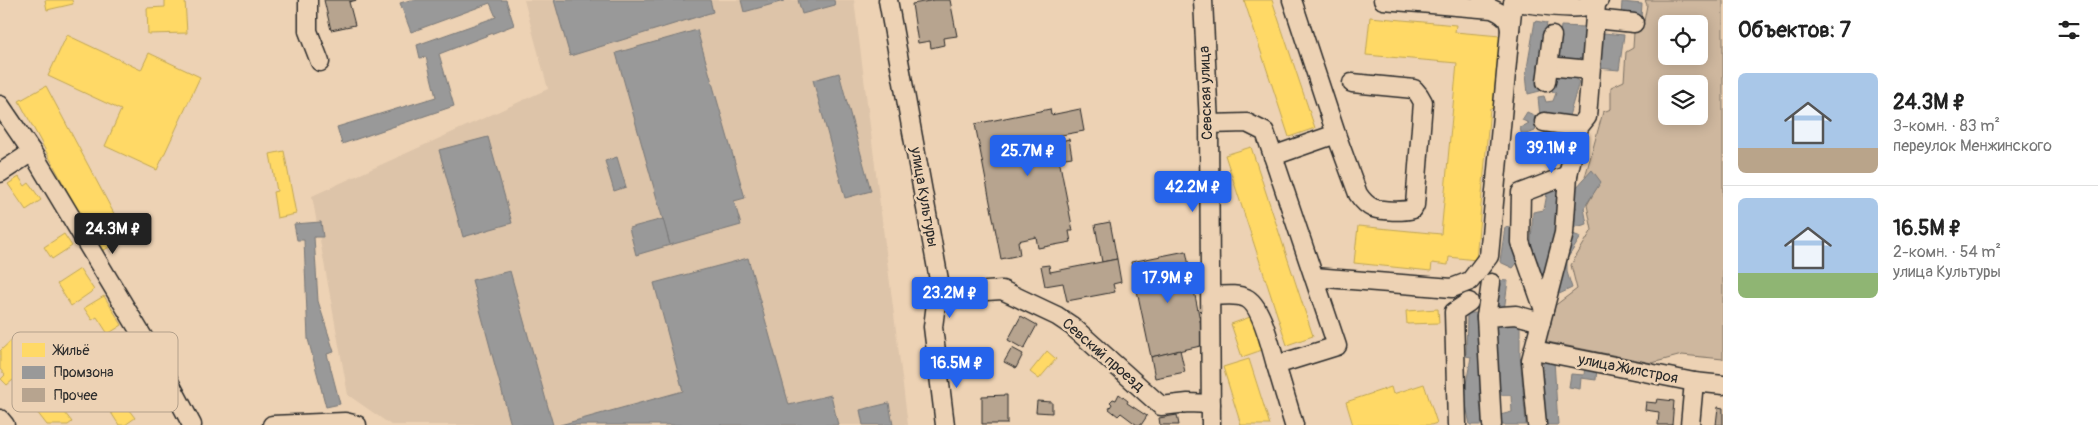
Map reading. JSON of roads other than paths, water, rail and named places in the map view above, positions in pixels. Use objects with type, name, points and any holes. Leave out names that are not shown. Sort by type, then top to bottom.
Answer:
[{"type":"street","points":[[308,0],[308,31],[320,62]]},
{"type":"street","name":"улица Культуры","points":[[888,0],[939,280],[932,327],[945,425]]},
{"type":"street","name":"Севская улица","points":[[1203,0],[1209,124],[1211,425]]},
{"type":"street","points":[[1292,0],[1336,134],[1358,194],[1364,203],[1373,208],[1412,209],[1415,205],[1423,102],[1414,89],[1352,83]]},
{"type":"street","points":[[1383,0],[1492,9],[1506,17],[1510,30]]},
{"type":"street","points":[[1314,277],[1441,288],[1463,285],[1470,282],[1478,274],[1489,256],[1492,242],[1513,1],[1597,8],[1634,23]]},
{"type":"street","points":[[1537,425],[1531,360],[1564,232],[1568,175],[1579,127],[1586,117],[1597,8]]},
{"type":"street","points":[[1552,36],[1547,74],[1590,70]]},
{"type":"street","points":[[0,105],[32,152],[140,332]]},
{"type":"street","points":[[1544,122],[1579,127]]},
{"type":"street","points":[[1209,124],[1247,123],[1265,132],[1337,346],[1276,365]]},
{"type":"street","points":[[1273,156],[1336,134]]},
{"type":"street","points":[[0,173],[32,152]]},
{"type":"street","points":[[1542,316],[1520,242],[1521,193],[1568,175]]},
{"type":"street","points":[[1491,283],[1486,316],[1492,425]]},
{"type":"street","name":"Севский проезд","points":[[936,302],[986,291],[1002,290],[1057,316],[1072,326],[1161,406],[1188,403],[1212,404]]},
{"type":"street","points":[[1211,296],[1240,296],[1248,299],[1259,313],[1294,425]]},
{"type":"street","points":[[1457,425],[1454,312],[1469,302]]},
{"type":"street","points":[[1486,316],[1542,316]]},
{"type":"street","name":"улица Жилстроя","points":[[1534,350],[1694,382],[1723,385]]},
{"type":"street","points":[[1690,425],[1694,382]]},
{"type":"street","points":[[178,398],[192,425]]},
{"type":"street","points":[[0,419],[6,425]]},
{"type":"street","points":[[272,425],[345,422],[357,425]]}]
